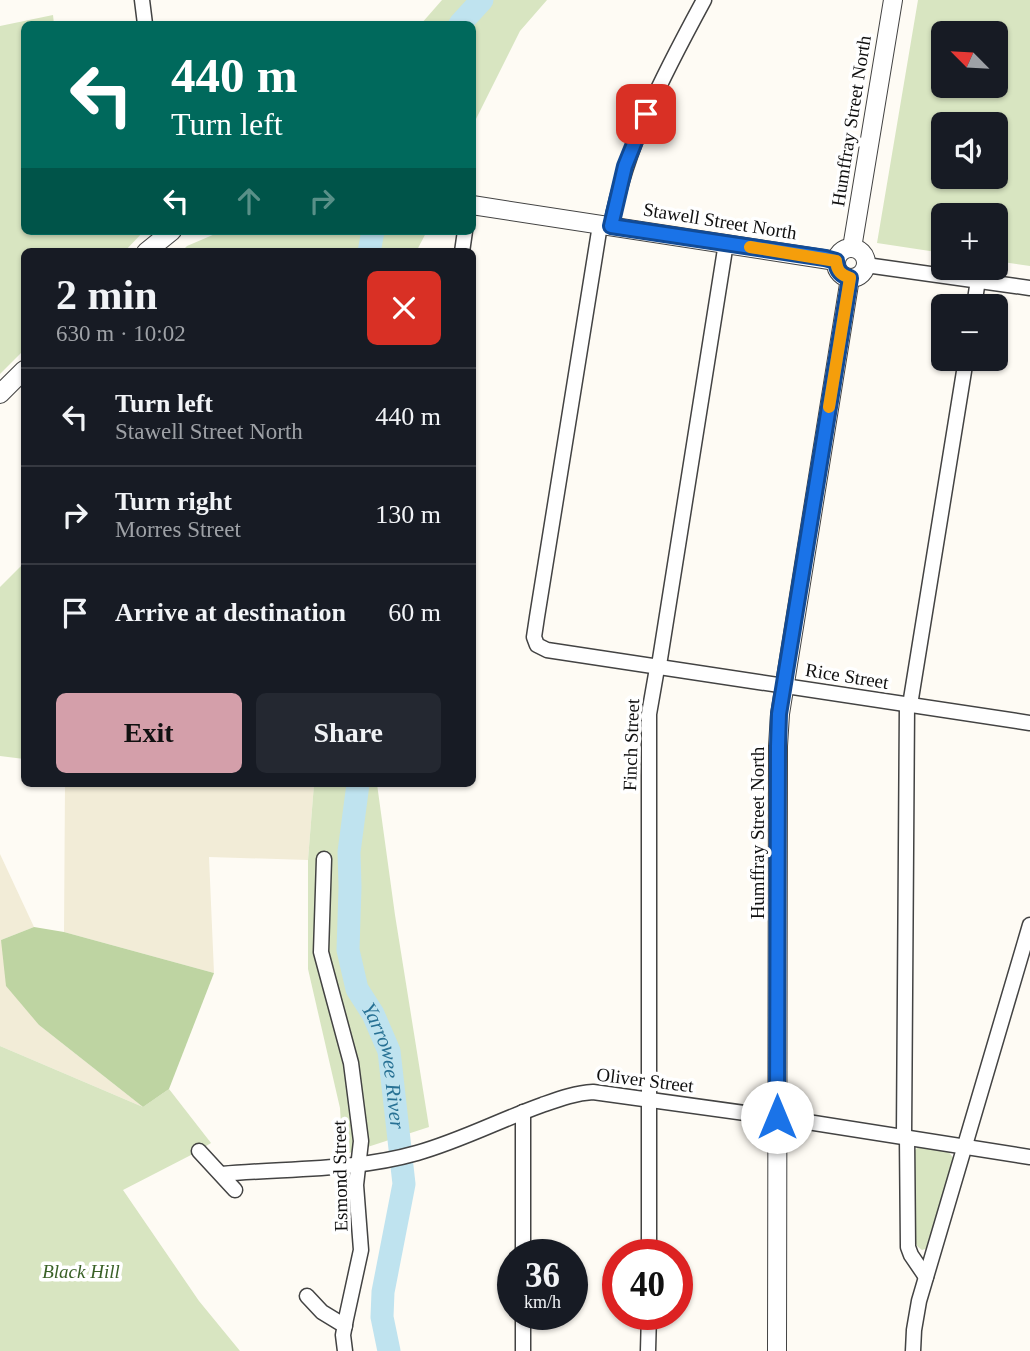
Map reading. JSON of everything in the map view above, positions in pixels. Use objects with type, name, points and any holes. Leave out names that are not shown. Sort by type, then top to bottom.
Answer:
[{"type":"street","points":[[142,0],[145,21]]},
{"type":"street","points":[[605,225],[629,154],[673,58],[704,0]]},
{"type":"street","name":"Humffray Street North","points":[[852,248],[893,0]]},
{"type":"street","name":"Stawell Street North","points":[[476,206],[836,261]]},
{"type":"street","name":"Rice Street","points":[[605,225],[537,617],[534,637],[536,644],[547,650],[1030,723]]},
{"type":"street","points":[[151,248],[167,235]]},
{"type":"street","name":"Finch Street","points":[[649,1239],[649,714],[726,243]]},
{"type":"street","points":[[852,248],[861,252],[866,265],[860,275],[850,278],[839,272],[836,261],[842,252],[852,248]]},
{"type":"street","points":[[866,265],[931,274]]},
{"type":"street","name":"Humffray Street North","points":[[777,1351],[778,746],[783,686],[850,278]]},
{"type":"street","points":[[976,294],[978,280],[1030,288]]},
{"type":"street","points":[[926,1277],[908,1247],[905,1137],[909,705],[964,371]]},
{"type":"street","points":[[0,394],[21,373]]},
{"type":"street","name":"Esmond Street","points":[[324,859],[321,952],[351,1063],[360,1126],[356,1185],[361,1250],[345,1326],[345,1351]]},
{"type":"street","points":[[913,1351],[916,1317],[926,1277],[1030,925]]},
{"type":"street","name":"Oliver Street","points":[[222,1174],[359,1164],[407,1156],[583,1092],[603,1092],[777,1117],[1030,1157]]},
{"type":"street","points":[[523,1112],[523,1239]]},
{"type":"street","points":[[199,1151],[235,1190]]},
{"type":"street","points":[[307,1296],[322,1312],[345,1326]]},
{"type":"street","points":[[523,1330],[523,1351]]},
{"type":"street","points":[[649,1330],[649,1351]]},
{"type":"shaded area","points":[[65,787],[314,787],[308,860],[209,857],[214,973],[64,932]]},
{"type":"shaded area","points":[[0,854],[34,927],[1,940],[39,1025],[143,1107],[0,1046]]},
{"type":"green space","points":[[442,0],[547,0],[520,31],[476,119],[476,21],[424,21]]},
{"type":"green space","points":[[918,0],[1030,0],[1030,266],[1008,263],[1008,203],[931,203],[931,251],[877,243]]},
{"type":"green space","points":[[53,15],[54,21],[24,21]]},
{"type":"green space","points":[[21,22],[21,235],[140,235],[128,248],[21,248],[21,353],[0,374],[0,26]]},
{"type":"green space","points":[[213,235],[425,235],[418,248],[185,248]]},
{"type":"green space","points":[[21,566],[21,759],[0,756],[0,587]]},
{"type":"green space","points":[[314,787],[377,787],[429,1127],[343,1155],[340,1108],[308,969],[308,860]]},
{"type":"green space","points":[[34,927],[64,932],[214,973],[169,1089],[143,1107],[39,1025],[6,986],[1,940]]},
{"type":"green space","name":"Black Hill","points":[[0,1046],[143,1107],[169,1089],[211,1143],[123,1190],[199,1301],[240,1351],[0,1351]]},
{"type":"green space","points":[[917,1148],[948,1151],[954,1159],[928,1248],[922,1250],[915,1241],[912,1154]]},
{"type":"waterway","name":"Yarrowee River","points":[[463,21],[482,0]]},
{"type":"waterway","name":"Yarrowee River","points":[[370,248],[372,235]]},
{"type":"waterway","name":"Yarrowee River","points":[[358,787],[349,852],[348,950],[357,989],[373,1014],[389,1051],[404,1184],[383,1292],[382,1317],[389,1351]]},
{"type":"slow traffic","points":[[750,247],[836,261],[839,272],[850,278],[829,407]]},
{"type":"route","points":[[646,114],[625,166],[611,226],[825,258],[836,261],[839,272],[850,278],[779,714],[777,1117]]}]
